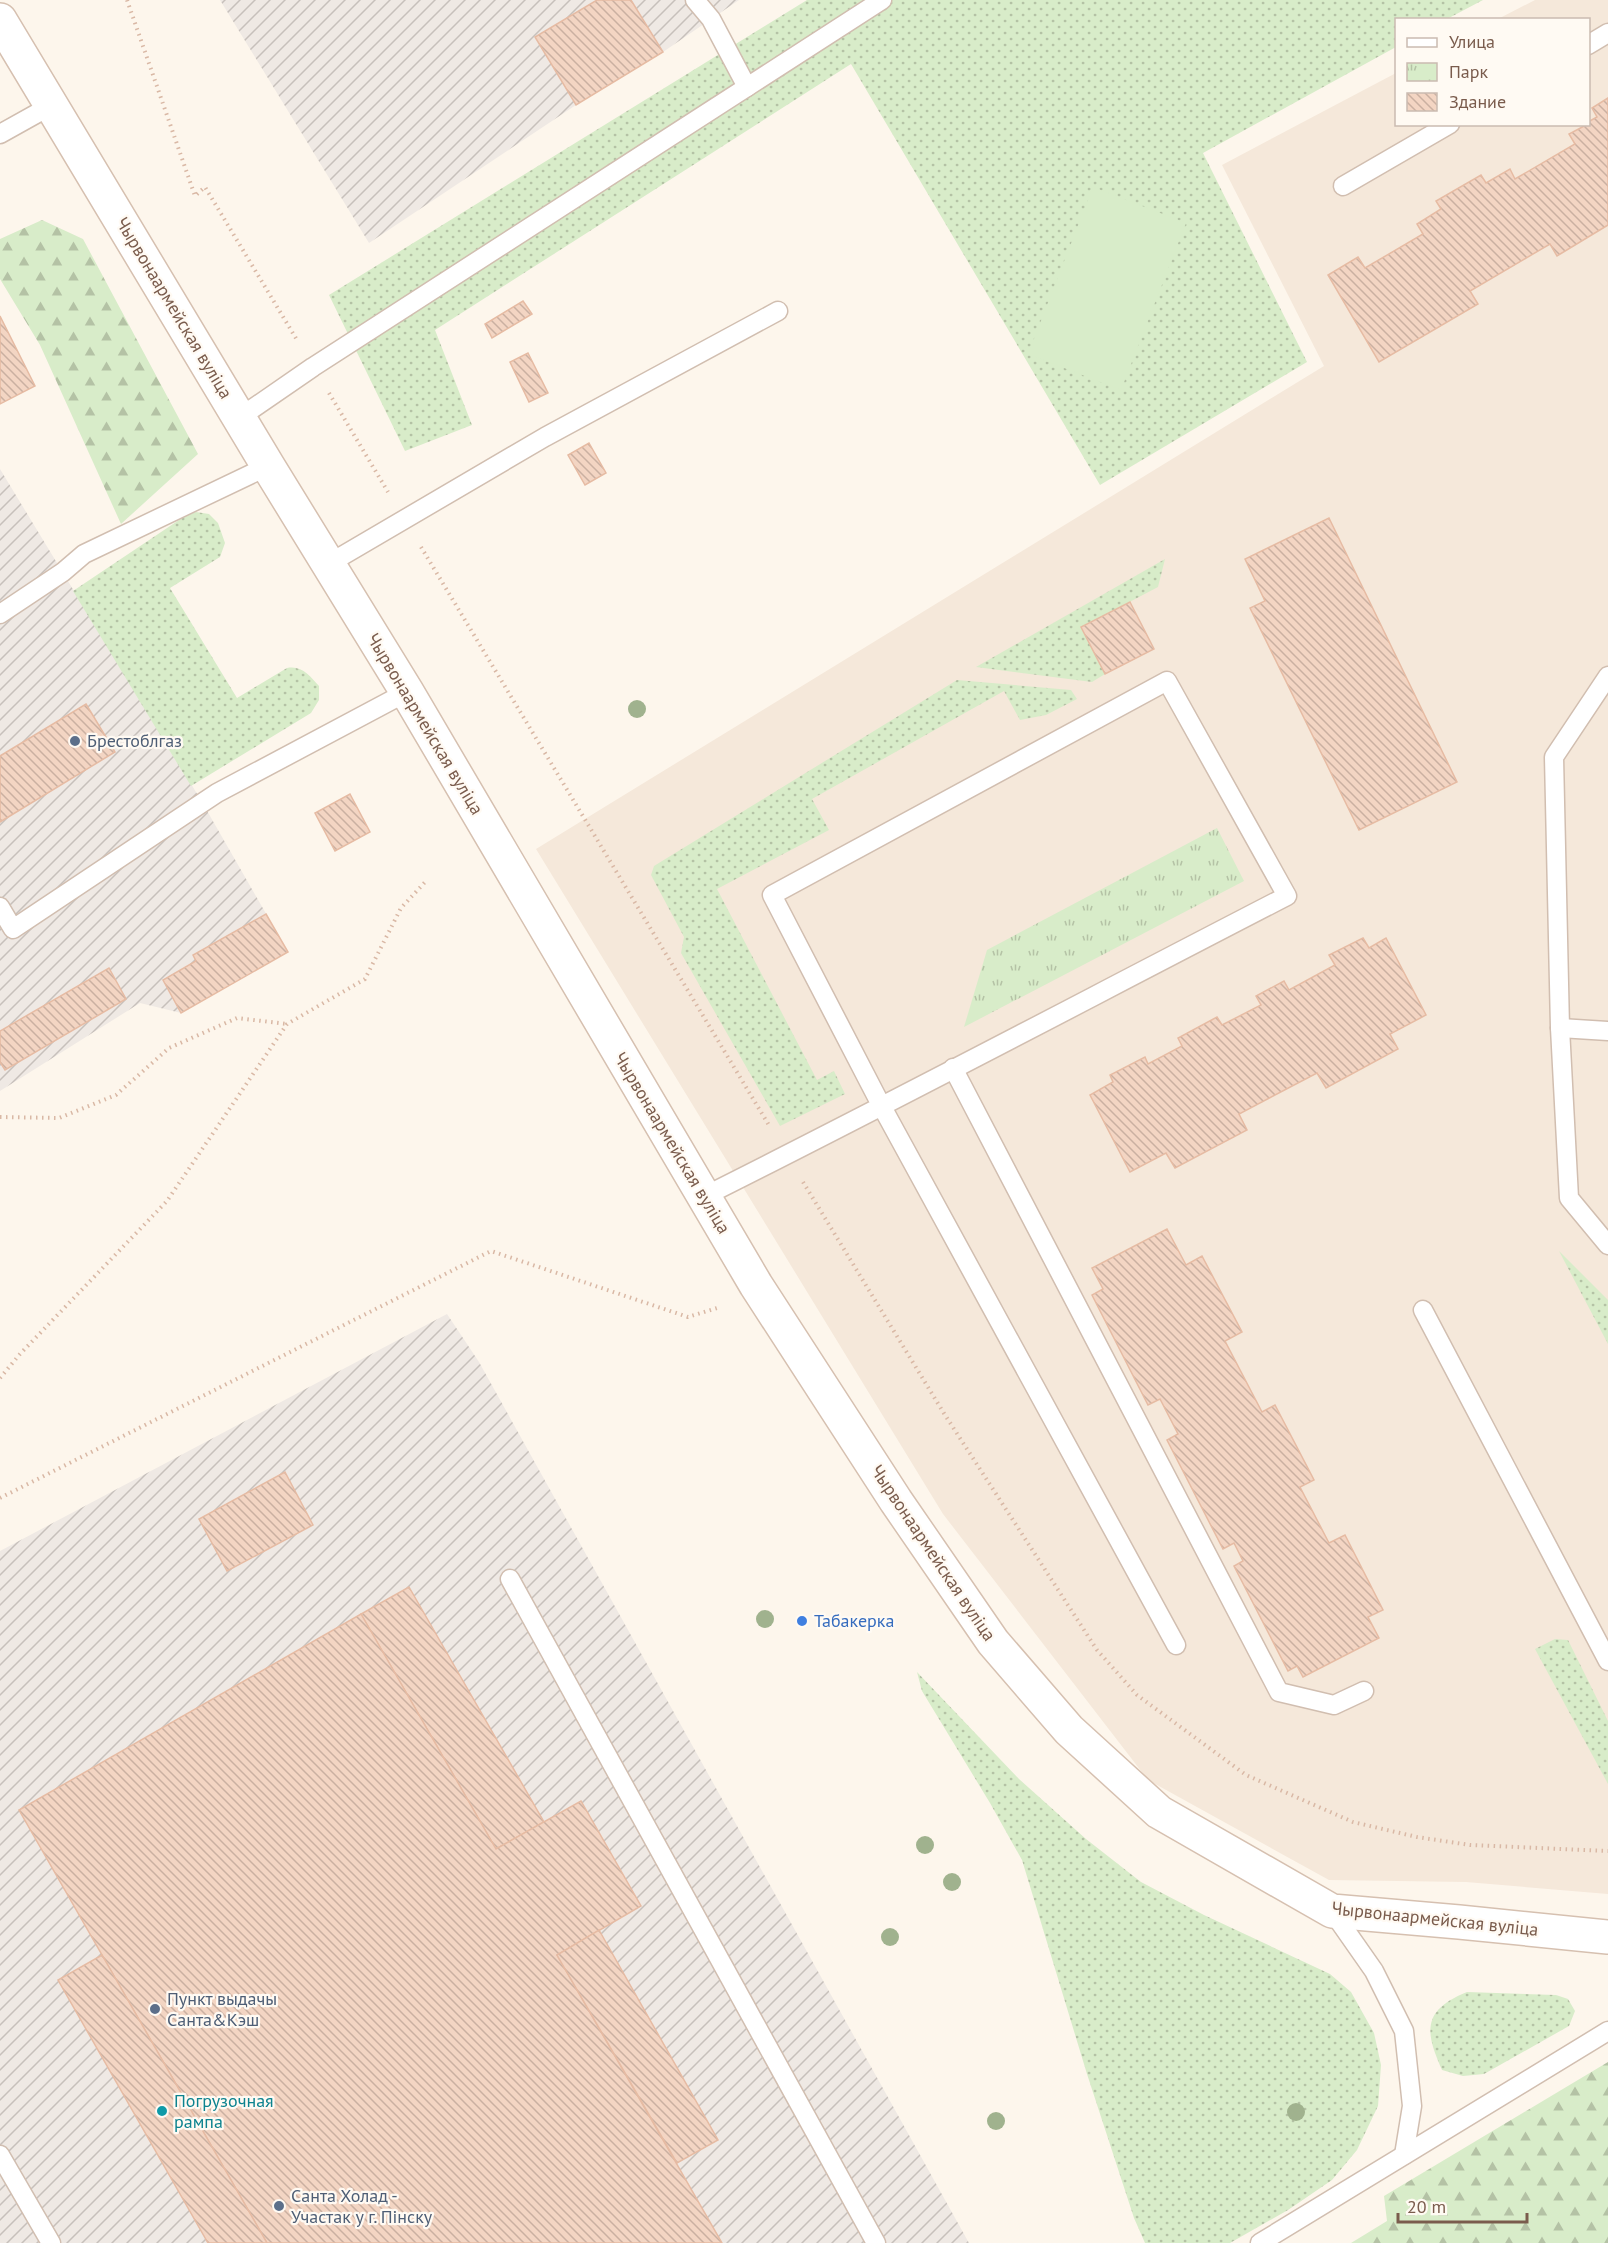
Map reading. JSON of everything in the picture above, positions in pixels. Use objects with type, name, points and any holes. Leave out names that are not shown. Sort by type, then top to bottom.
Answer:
[{"type":"street","name":"Чырвонаармейская вуліца","points":[[0,20],[268,466],[330,563],[756,1285],[896,1501],[993,1642],[1069,1730],[1159,1812],[1332,1911],[1608,1937]]},
{"type":"lane","points":[[695,0],[711,20],[747,87]]},
{"type":"lane","points":[[239,418],[313,367],[882,0]]},
{"type":"lane","points":[[1590,44],[1608,33]]},
{"type":"lane","points":[[0,135],[52,105]]},
{"type":"lane","points":[[1343,186],[1447,126]]},
{"type":"lane","points":[[330,563],[545,437],[777,311]]},
{"type":"lane","points":[[0,614],[63,572],[84,554],[268,466]]},
{"type":"lane","points":[[1608,676],[1554,757],[1560,1028],[1569,1198],[1608,1245]]},
{"type":"lane","points":[[704,1197],[881,1105],[1287,896],[1167,681],[772,895],[881,1105],[1176,1645]]},
{"type":"lane","points":[[0,907],[13,929],[217,793],[407,692]]},
{"type":"lane","points":[[1560,1028],[1608,1031]]},
{"type":"lane","points":[[953,1068],[1279,1692],[1334,1705],[1364,1691]]},
{"type":"lane","points":[[1423,1310],[1608,1661]]},
{"type":"lane","points":[[510,1579],[876,2243]]},
{"type":"lane","points":[[1332,1911],[1374,1971],[1404,2031],[1412,2106],[1404,2155]]},
{"type":"lane","points":[[1260,2243],[1608,2031]]},
{"type":"lane","points":[[0,2155],[51,2243]]},
{"type":"path","points":[[127,0],[195,196],[205,187],[786,1155]]},
{"type":"path","points":[[0,1377],[167,1201],[287,1024],[365,979],[401,908],[427,880]]},
{"type":"path","points":[[0,1117],[59,1118],[116,1095],[169,1048],[237,1018],[287,1024]]},
{"type":"path","points":[[0,1498],[491,1251],[688,1317],[717,1308]]},
{"type":"shaded area","points":[[220,0],[739,0],[369,243]]},
{"type":"shaded area","points":[[1535,0],[1608,0],[1608,1894],[1466,1882],[1329,1880],[1148,1780],[943,1514],[536,849],[1324,366],[1222,165],[1395,74],[1395,126],[1590,126],[1590,18],[1500,18]]},
{"type":"shaded area","points":[[0,469],[202,802],[288,952],[181,1013],[140,1003],[0,1091]]},
{"type":"shaded area","points":[[447,1314],[479,1362],[969,2243],[0,2243],[0,1551]]},
{"type":"green space","points":[[807,0],[1483,0],[1449,18],[1395,18],[1395,48],[1203,153],[1307,362],[1100,485],[851,64],[435,330],[472,425],[405,451],[329,295]]},
{"type":"green space","points":[[1093,187],[1186,223],[1121,390],[1028,354]]},
{"type":"green space","points":[[42,220],[83,239],[198,454],[121,524],[40,345],[0,279],[0,239]]},
{"type":"green space","points":[[196,512],[209,514],[218,523],[225,543],[220,557],[170,588],[237,698],[287,668],[297,668],[305,672],[319,686],[319,700],[311,713],[191,786],[73,591],[185,516]]},
{"type":"green space","points":[[1165,559],[1158,587],[1082,627],[1105,674],[1092,682],[976,667]]},
{"type":"green space","points":[[957,680],[1071,690],[1077,699],[1046,715],[1020,720],[1004,691],[812,799],[829,830],[717,889],[817,1080],[834,1071],[845,1094],[780,1126],[681,953],[684,937],[651,875],[654,866]]},
{"type":"green space","points":[[1217,828],[1244,881],[964,1027],[987,950]]},
{"type":"green space","points":[[1559,1251],[1608,1300],[1608,1344]]},
{"type":"green space","points":[[1555,1639],[1568,1640],[1608,1721],[1608,1784],[1535,1649]]},
{"type":"green space","points":[[917,1672],[1019,1779],[1086,1839],[1141,1882],[1204,1915],[1330,1974],[1351,1992],[1374,2033],[1381,2065],[1378,2106],[1357,2150],[1332,2180],[1288,2210],[1230,2243],[1145,2243],[1134,2218],[1087,2074],[1022,1860],[922,1691]]},
{"type":"green space","points":[[1467,1992],[1556,1995],[1568,1999],[1575,2011],[1569,2026],[1484,2074],[1463,2076],[1442,2070],[1430,2032],[1435,2014],[1442,2006]]},
{"type":"green space","points":[[1608,2062],[1608,2243],[1351,2243],[1387,2221],[1384,2196]]},
{"type":"building","points":[[597,0],[631,0],[663,52],[576,105],[535,37]]},
{"type":"building","points":[[1608,98],[1608,225],[1557,256],[1550,244],[1470,291],[1478,304],[1379,362],[1328,275],[1358,257],[1365,268],[1423,234],[1417,224],[1441,209],[1436,201],[1481,175],[1486,183],[1510,169],[1515,179],[1575,144],[1569,134],[1584,126],[1590,126],[1590,121],[1597,117],[1592,108]]},
{"type":"building","points":[[523,301],[532,314],[492,338],[485,324]]},
{"type":"building","points":[[0,316],[35,386],[0,404]]},
{"type":"building","points":[[528,353],[548,393],[529,402],[510,362]]},
{"type":"building","points":[[589,443],[606,473],[585,485],[568,455]]},
{"type":"building","points":[[1329,518],[1457,782],[1359,830],[1250,608],[1265,601],[1245,559]]},
{"type":"building","points":[[1130,602],[1154,649],[1105,674],[1081,627]]},
{"type":"building","points":[[86,704],[115,752],[0,822],[0,756]]},
{"type":"building","points":[[350,794],[370,832],[335,851],[315,813]]},
{"type":"building","points":[[266,914],[288,952],[181,1013],[163,980],[196,961],[193,955]]},
{"type":"building","points":[[1363,938],[1369,948],[1386,938],[1426,1015],[1390,1034],[1398,1049],[1326,1088],[1317,1073],[1239,1114],[1247,1130],[1175,1168],[1166,1153],[1130,1172],[1090,1095],[1113,1082],[1110,1075],[1145,1057],[1148,1064],[1182,1046],[1178,1038],[1217,1017],[1222,1025],[1261,1005],[1256,996],[1284,981],[1289,990],[1335,965],[1329,955]]},
{"type":"building","points":[[109,968],[126,999],[5,1070],[0,1062],[0,1031]]},
{"type":"building","points":[[1167,1229],[1186,1265],[1202,1256],[1242,1332],[1225,1341],[1262,1412],[1275,1405],[1314,1480],[1300,1487],[1329,1543],[1345,1535],[1383,1610],[1368,1617],[1379,1638],[1303,1677],[1297,1666],[1288,1671],[1234,1566],[1243,1561],[1234,1543],[1223,1549],[1167,1440],[1178,1434],[1160,1399],[1148,1405],[1092,1295],[1103,1289],[1092,1268]]},
{"type":"building","points":[[285,1472],[313,1525],[227,1571],[199,1519]]},
{"type":"building","points":[[409,1587],[544,1822],[496,1849],[361,1614]]},
{"type":"building","points":[[361,1614],[496,1849],[581,1801],[641,1906],[557,1955],[722,2243],[267,2243],[19,1810]]},
{"type":"building","points":[[599,1930],[718,2140],[677,2163],[557,1955]]},
{"type":"building","name":"Погрузочная рампа","points":[[102,1955],[267,2243],[208,2243],[58,1980]]},
{"type":"place","name":"Брестоблгаз","points":[[75,741]]},
{"type":"place","name":"Табакерка","points":[[802,1621]]},
{"type":"place","name":"Пункт выдачы Санта&Кэш","points":[[155,2009]]},
{"type":"place","name":"Погрузочная рампа","points":[[162,2111]]},
{"type":"place","name":"Санта Холад - Участак у г. Пінску","points":[[279,2206]]}]
